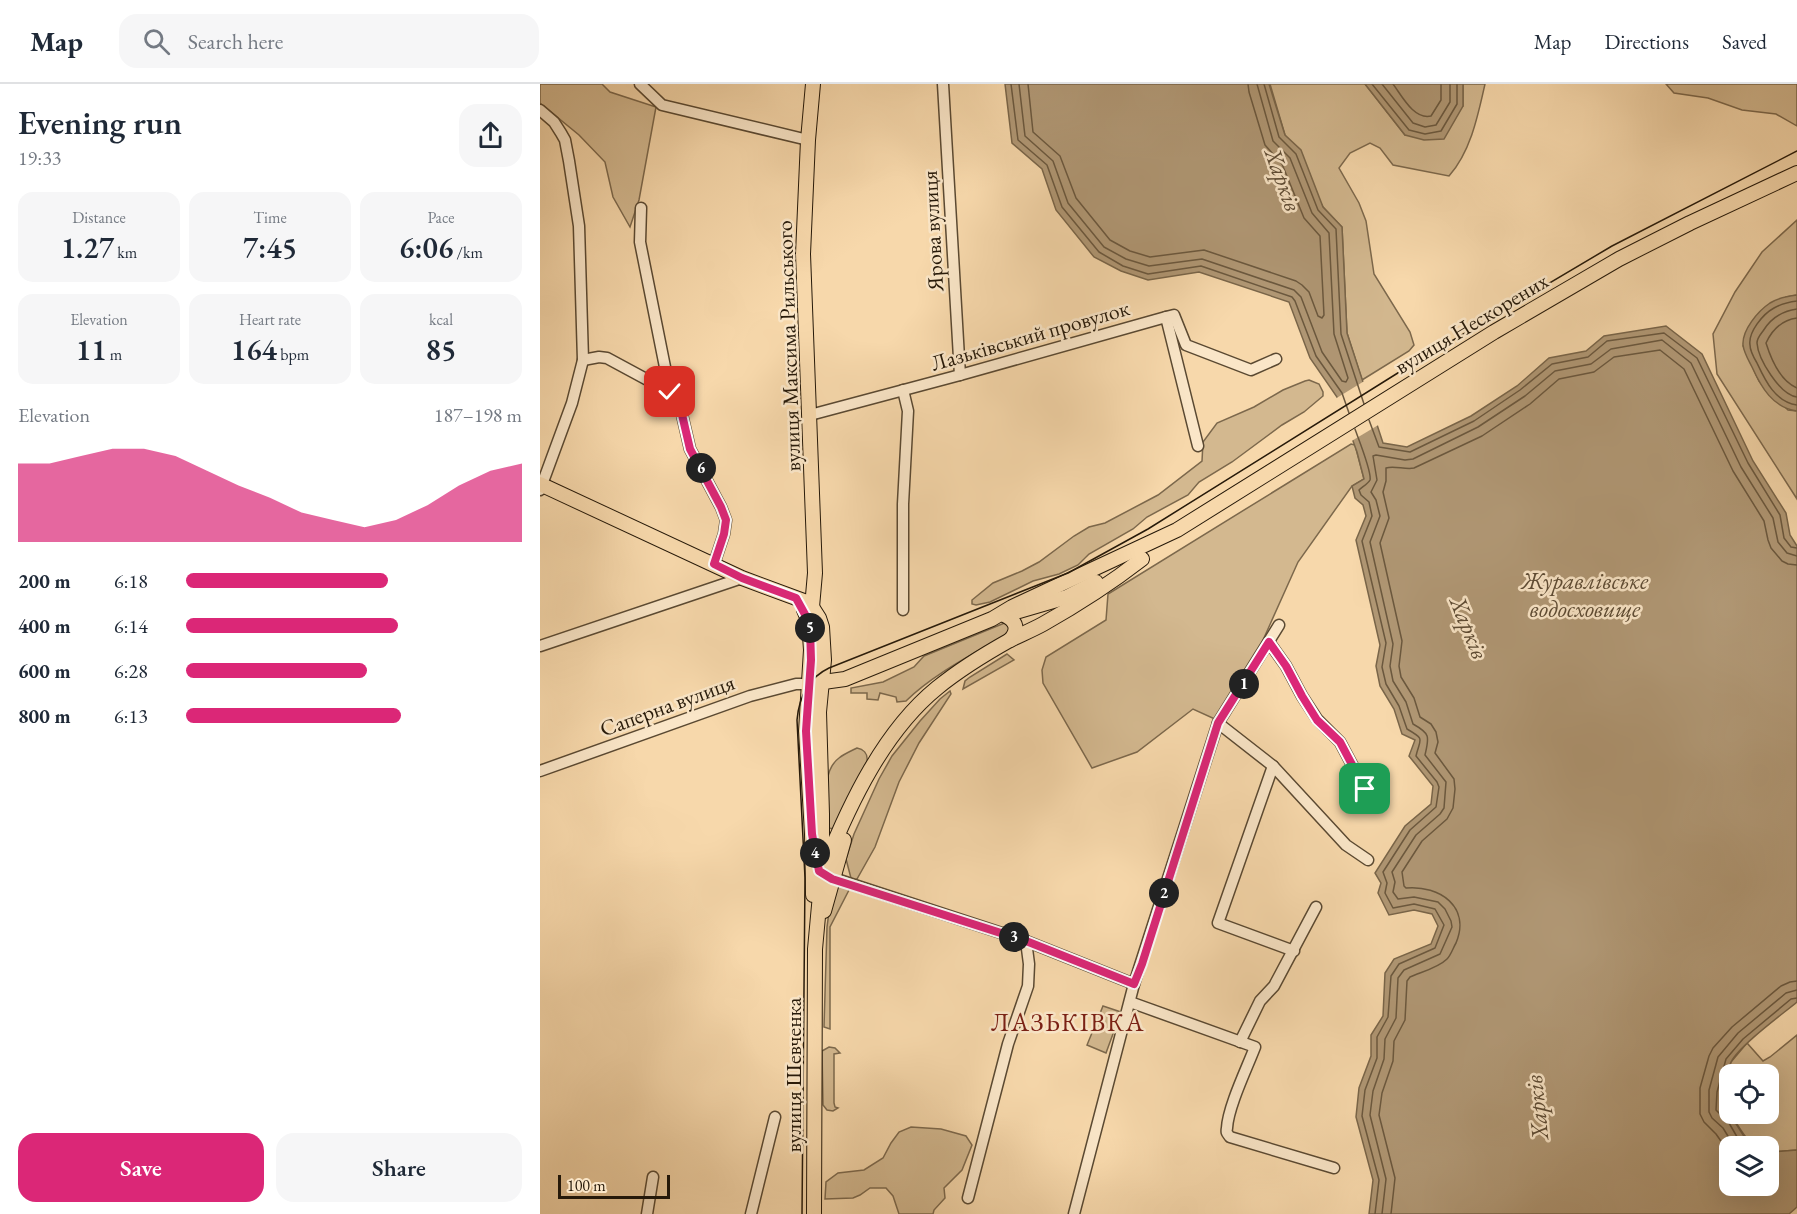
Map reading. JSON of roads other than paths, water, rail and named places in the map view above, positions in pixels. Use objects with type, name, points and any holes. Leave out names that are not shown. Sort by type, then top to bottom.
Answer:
[{"type":"main road","name":"вулиця Максима Рильського","points":[[813,84],[803,254],[815,573],[810,613],[819,618],[822,627],[824,660],[816,683]]},
{"type":"main road","name":"вулиця Нескорених","points":[[999,617],[1011,607],[1139,554],[1409,384],[1619,259],[1797,173]]},
{"type":"main road","points":[[541,486],[742,578],[796,598],[810,613]]},
{"type":"main road","points":[[827,876],[839,832],[865,781],[891,738],[925,699],[951,678],[1010,640],[1067,597],[1139,554]]},
{"type":"main road","points":[[1010,640],[1043,624],[1110,583],[1139,554]]},
{"type":"main road","name":"вулиця Нескорених","points":[[816,683],[845,679],[999,617],[1067,597]]},
{"type":"main road","points":[[999,617],[1012,621],[1016,625],[1016,634],[1010,640]]},
{"type":"main road","name":"вулиця Шевченка","points":[[814,1214],[815,936],[812,878],[817,830],[806,731],[816,683]]},
{"type":"main road","points":[[814,910],[817,891],[843,843],[865,781]]},
{"type":"main road","points":[[827,876],[817,867],[817,830],[839,832]]},
{"type":"main road","name":"вулиця Шевченка","points":[[815,936],[827,876]]},
{"type":"street","points":[[640,84],[662,105],[808,140]]},
{"type":"street","name":"Ярова вулиця","points":[[943,84],[960,375]]},
{"type":"street","points":[[540,110],[554,122],[565,140],[569,161],[579,226],[583,360],[573,403],[541,486]]},
{"type":"street","points":[[641,208],[640,242],[670,392],[680,406],[690,449],[726,520],[714,564]]},
{"type":"street","points":[[1198,446],[1166,317],[1174,315],[1186,345],[1251,370],[1276,359]]},
{"type":"street","name":"Лазьківський провулок","points":[[810,415],[1166,317]]},
{"type":"street","points":[[583,360],[607,358],[670,392]]},
{"type":"street","points":[[903,390],[908,411],[903,504],[903,610]]},
{"type":"street","points":[[540,646],[742,578]]},
{"type":"street","points":[[1074,1214],[1134,984],[1218,723],[1279,626]]},
{"type":"street","points":[[1269,642],[1286,666],[1317,720],[1340,742],[1365,789]]},
{"type":"street","name":"Саперна вулиця","points":[[540,771],[750,696],[796,684],[816,683]]},
{"type":"street","points":[[1218,723],[1273,766],[1346,845],[1368,860]]},
{"type":"street","points":[[1273,766],[1218,923],[1294,951]]},
{"type":"street","points":[[827,876],[1026,941],[1134,984]]},
{"type":"street","points":[[1240,1042],[1260,1001],[1274,986],[1316,907]]},
{"type":"street","points":[[968,1198],[1008,1044],[1028,986],[1029,964],[1026,941]]},
{"type":"street","points":[[1130,1002],[1255,1047],[1229,1119],[1227,1133],[1230,1137],[1334,1168]]},
{"type":"street","points":[[751,1214],[775,1117]]},
{"type":"street","points":[[647,1214],[653,1177]]},
{"type":"water","name":"Журавлівське водосховище","points":[[1005,84],[1269,84],[1285,135],[1301,150],[1323,207],[1342,227],[1347,333],[1383,443],[1407,447],[1471,416],[1517,386],[1549,358],[1586,351],[1604,336],[1666,326],[1702,354],[1753,461],[1786,513],[1790,535],[1797,546],[1797,1002],[1743,1047],[1730,1064],[1719,1064],[1719,1124],[1736,1124],[1744,1136],[1719,1136],[1719,1196],[1779,1196],[1779,1151],[1797,1150],[1797,1207],[1789,1214],[1369,1214],[1373,1180],[1356,1117],[1359,1088],[1371,1056],[1371,1035],[1383,1016],[1385,973],[1394,959],[1431,944],[1438,926],[1432,914],[1414,910],[1389,915],[1378,893],[1381,883],[1375,873],[1405,826],[1431,804],[1433,786],[1409,756],[1415,740],[1402,734],[1394,709],[1380,686],[1376,666],[1380,645],[1356,540],[1366,516],[1363,505],[1355,498],[1352,486],[1364,479],[1357,452],[1337,397],[1310,358],[1289,302],[1199,272],[1148,280],[1121,271],[1094,257],[1056,210],[1042,169],[1012,143]]},
{"type":"water","points":[[1365,84],[1463,84],[1463,106],[1444,139],[1424,140],[1405,135]]},
{"type":"water","points":[[1797,295],[1797,411],[1781,406],[1764,389],[1745,354],[1743,339],[1752,321],[1770,303]]},
{"type":"tram line","points":[[802,1214],[805,878],[797,720],[802,697],[815,677],[829,668],[1068,573],[1148,529],[1401,371],[1612,246],[1797,151]]},
{"type":"district","name":"ЛАЗЬКІВКА","points":[[1068,1022]]},
{"type":"water label","name":"Харків","points":[[1283,180]]},
{"type":"water label","name":"Харків","points":[[1469,628]]},
{"type":"water label","name":"Харків","points":[[1537,1107]]}]
